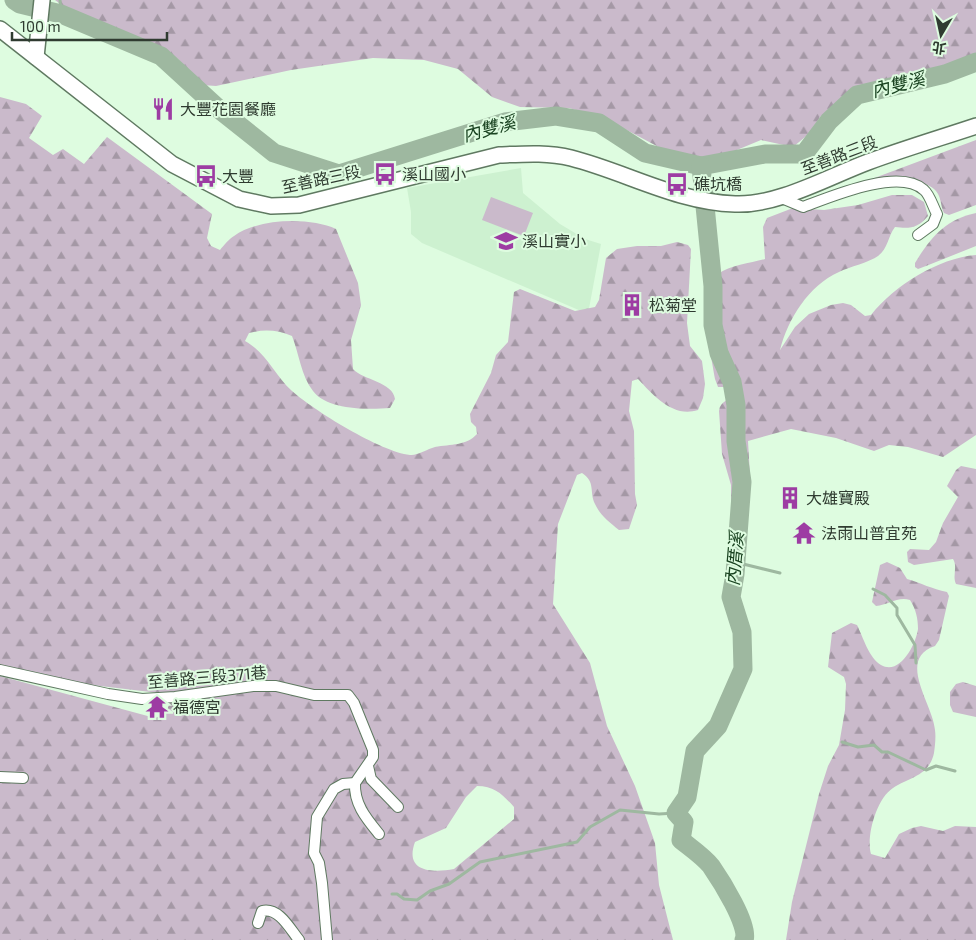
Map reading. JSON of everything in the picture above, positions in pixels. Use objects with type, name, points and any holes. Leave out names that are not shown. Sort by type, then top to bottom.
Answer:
[{"type":"street","points":[[36,57],[42,0]]},
{"type":"street","name":"至善路三段","points":[[0,30],[172,164],[240,198],[271,206],[299,204],[499,155],[532,153],[570,158],[695,199],[736,204],[756,203],[976,126]]},
{"type":"street","points":[[778,196],[802,207],[861,186],[890,182],[911,184],[924,190],[937,214],[933,224],[918,235]]},
{"type":"street","name":"至善路三段371巷","points":[[0,670],[108,694],[142,699],[175,697],[253,686],[276,686],[314,695],[348,695],[354,703],[373,750],[373,757],[368,766]]},
{"type":"street","points":[[368,766],[355,783],[355,792],[360,809],[379,834]]},
{"type":"street","points":[[368,766],[370,779],[398,807]]},
{"type":"street","points":[[0,777],[23,778]]},
{"type":"street","points":[[327,940],[321,877],[314,853],[317,817],[334,789],[343,784],[355,783]]},
{"type":"street","points":[[258,923],[262,911],[276,912],[299,940]]},
{"type":"shaded area","name":"溪山實小","points":[[521,168],[523,193],[560,224],[585,239],[601,244],[588,314],[422,243],[411,234],[411,212],[407,188]]},
{"type":"green space","points":[[55,0],[976,0],[976,56],[945,67],[866,84],[820,117],[810,133],[793,147],[761,140],[732,152],[704,159],[668,152],[604,118],[569,108],[520,107],[492,97],[458,69],[424,60],[373,58],[291,70],[216,86],[202,85],[178,59],[134,36],[72,13]]},
{"type":"green space","points":[[0,97],[26,104],[42,116],[29,138],[53,155],[63,149],[84,164],[107,137],[212,214],[207,238],[211,246],[220,250],[230,239],[244,230],[270,223],[285,221],[313,222],[336,229],[358,283],[361,305],[351,340],[353,369],[383,385],[393,393],[395,399],[390,408],[360,409],[338,405],[319,397],[309,385],[292,336],[276,331],[260,331],[249,333],[245,341],[265,358],[292,391],[315,409],[365,438],[397,452],[410,455],[435,447],[463,443],[477,434],[476,427],[471,422],[470,414],[491,373],[496,355],[508,342],[514,292],[520,289],[575,311],[595,307],[599,300],[606,258],[617,249],[637,246],[661,246],[677,242],[688,245],[691,249],[687,323],[690,346],[702,361],[705,384],[703,398],[698,410],[680,411],[657,398],[638,379],[632,381],[629,411],[634,431],[635,494],[637,505],[629,529],[619,530],[599,512],[593,500],[589,480],[582,473],[577,475],[558,524],[553,604],[590,663],[607,726],[635,786],[655,843],[659,885],[673,940],[0,940],[0,676],[155,718],[166,714],[169,704],[159,693],[75,683],[39,673],[0,667]],"holes":[[[477,786],[494,789],[514,807],[514,819],[454,869],[437,871],[417,865],[413,859],[415,842],[446,828],[466,797]]]},
{"type":"green space","points":[[976,140],[976,205],[949,215],[944,213],[938,194],[926,184],[906,181],[869,180]]},
{"type":"green space","points":[[892,195],[912,195],[924,202],[928,216],[921,223],[913,227],[895,227],[884,250],[878,256],[839,272],[818,286],[794,315],[780,350],[795,327],[809,314],[831,305],[843,303],[851,305],[865,316],[871,315],[892,294],[918,275],[947,262],[976,255],[976,435],[943,457],[908,447],[889,445],[874,451],[836,438],[791,429],[748,441],[750,476],[742,516],[731,509],[731,485],[722,454],[719,411],[723,402],[739,396],[742,387],[718,387],[715,379],[707,324],[708,294],[712,282],[718,274],[728,268],[765,259],[763,227],[767,218],[793,208],[824,210],[858,205]]},
{"type":"green space","points":[[491,197],[533,213],[524,236],[482,220]]},
{"type":"green space","points":[[976,213],[976,246],[918,269],[915,267],[915,263],[927,245],[940,231],[956,220]]},
{"type":"green space","points":[[961,466],[976,469],[976,588],[956,584],[953,559],[914,565],[908,562],[907,552],[910,549],[929,550],[936,542],[943,523],[958,497],[947,486],[956,470]]},
{"type":"green space","points":[[887,562],[900,568],[907,579],[947,592],[949,596],[939,640],[935,646],[924,652],[918,661],[917,671],[935,730],[932,761],[918,775],[887,793],[877,809],[871,829],[871,854],[885,858],[899,834],[912,828],[921,826],[943,831],[955,826],[976,827],[976,940],[786,940],[792,902],[819,794],[828,766],[839,745],[845,710],[846,684],[844,677],[828,667],[832,633],[851,623],[857,625],[873,657],[881,665],[888,667],[895,666],[906,657],[917,635],[917,618],[910,600],[901,599],[876,606],[872,602],[880,565]]},
{"type":"green space","points":[[963,682],[976,686],[976,717],[953,712],[950,705],[950,692],[956,684]]},
{"type":"waterway","name":"內雙溪","points":[[14,0],[20,4],[61,14],[161,56],[220,110],[274,153],[339,174],[505,122],[556,116],[599,123],[645,153],[701,166],[765,154],[804,154],[829,121],[857,95],[945,74],[976,62]]},
{"type":"waterway","points":[[60,0],[61,14]]},
{"type":"waterway","name":"內厝溪","points":[[701,166],[713,286],[713,325],[719,353],[732,382],[736,405],[736,441],[742,482],[735,574],[731,597],[742,632],[743,669],[718,726],[695,751],[687,797],[676,813],[684,822],[681,840],[711,866],[721,881],[743,924],[744,940]]},
{"type":"waterway","points":[[735,562],[780,573]]},
{"type":"waterway","points":[[873,589],[885,595],[897,608],[897,615],[915,645],[916,663]]},
{"type":"waterway","points":[[842,742],[858,747],[874,745],[882,752],[888,752],[926,770],[936,766],[955,771]]},
{"type":"waterway","points":[[392,894],[397,894],[404,899],[417,900],[430,891],[449,884],[480,862],[577,842],[590,827],[620,810],[659,814],[676,813]]},
{"type":"place","name":"大豐花園餐廳","points":[[163,109]]},
{"type":"place","name":"溪山國小","points":[[385,174]]},
{"type":"place","name":"大豐","points":[[206,176]]},
{"type":"place","name":"礁坑橋","points":[[677,184]]},
{"type":"place","name":"溪山實小","points":[[506,241]]},
{"type":"place","name":"松菊堂","points":[[632,305]]},
{"type":"place","name":"大雄寶殿","points":[[790,498]]},
{"type":"place","name":"法雨山普宜苑","points":[[804,533]]},
{"type":"place","name":"福德宮","points":[[157,707]]}]
